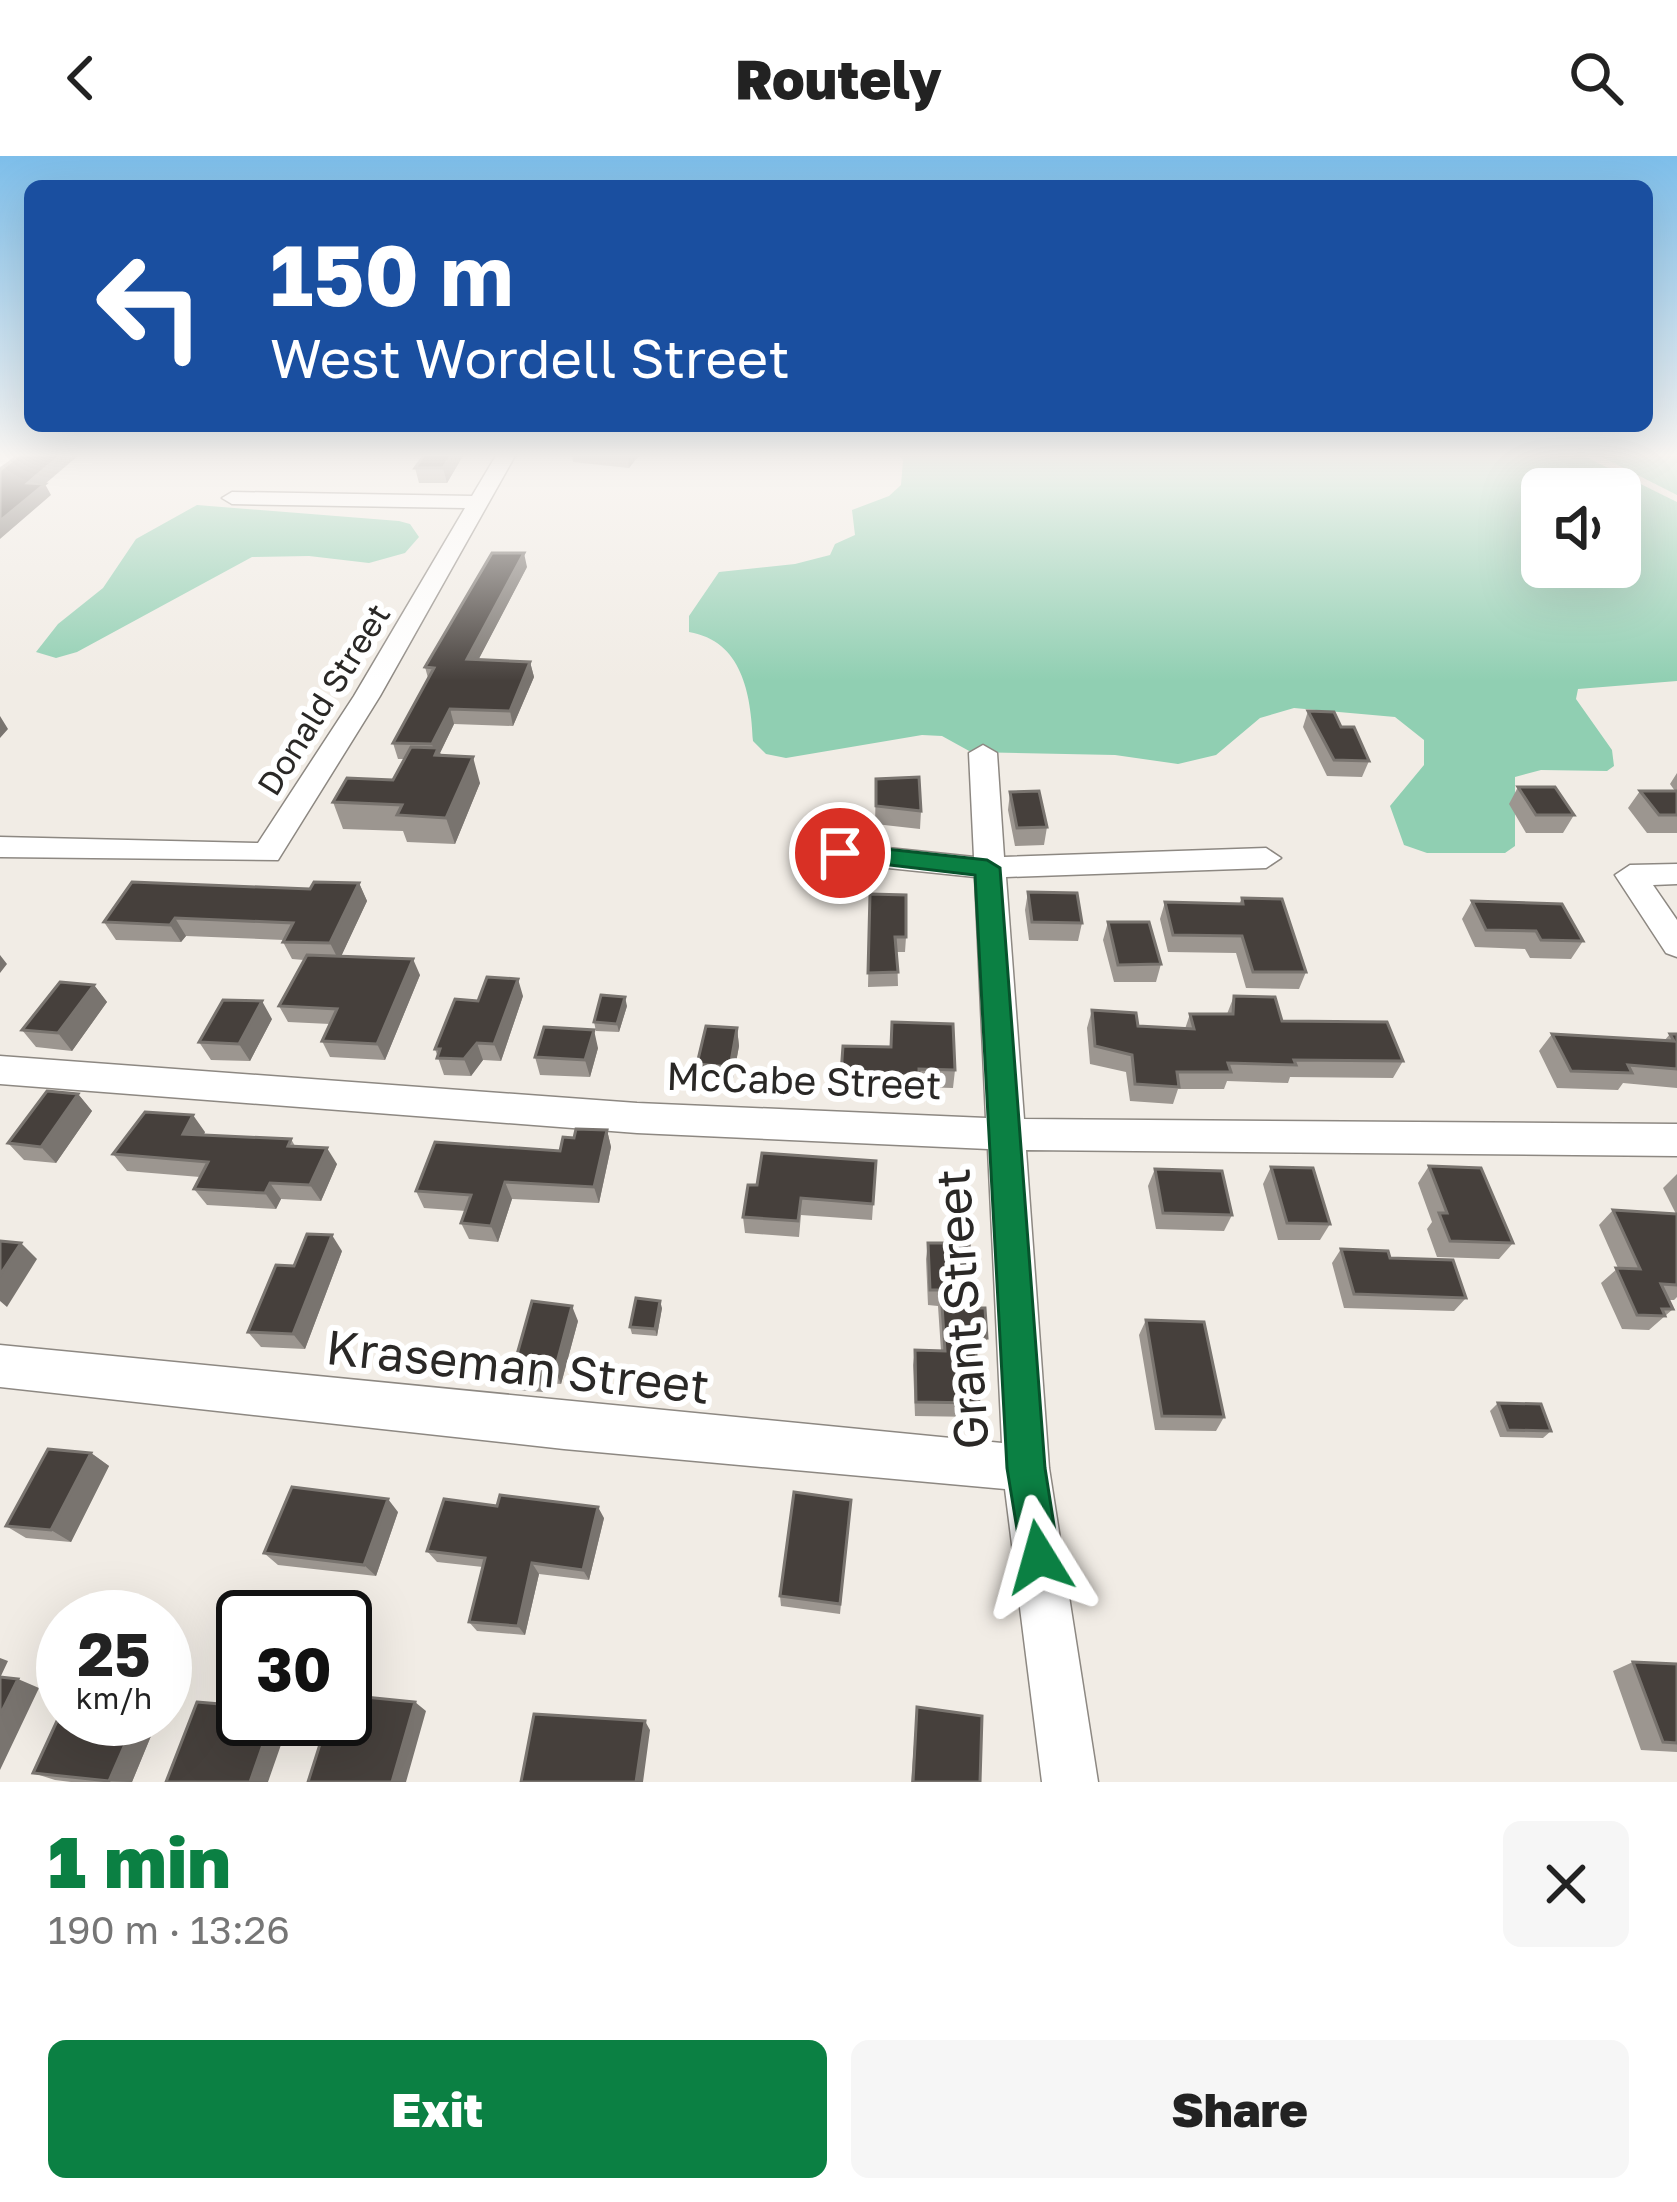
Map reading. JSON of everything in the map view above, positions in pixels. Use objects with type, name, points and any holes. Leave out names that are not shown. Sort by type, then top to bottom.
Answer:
[{"type":"street","name":"Donald Street","points":[[0,847],[267,853],[368,696],[463,530]]},
{"type":"street","name":"Grant Street","points":[[983,753],[1026,1468],[1070,1782]]},
{"type":"street","points":[[840,853],[987,868],[1266,858]]},
{"type":"street","points":[[1677,874],[1630,875],[1677,945]]},
{"type":"street","name":"McCabe Street","points":[[0,1070],[637,1118],[1004,1134],[1677,1140]]},
{"type":"street","name":"Kraseman Street","points":[[0,1366],[563,1426],[1026,1468]]},
{"type":"green space","points":[[152,530],[414,530],[419,537],[405,553],[369,563],[309,556],[252,557],[77,652],[56,658],[36,652],[58,624],[103,588],[136,539]]},
{"type":"green space","points":[[854,530],[1521,530],[1521,588],[1641,588],[1641,530],[1677,530],[1677,681],[1578,689],[1576,699],[1612,750],[1614,766],[1607,771],[1541,770],[1515,777],[1515,846],[1505,853],[1427,853],[1404,845],[1390,806],[1424,765],[1424,740],[1395,717],[1294,708],[1260,718],[1216,755],[1178,764],[1115,755],[971,752],[942,736],[922,735],[786,758],[766,754],[753,741],[750,705],[740,672],[721,646],[689,632],[689,616],[719,572],[795,564],[830,555],[835,544],[855,535]]},
{"type":"building","points":[[492,553],[524,553],[467,659],[530,662],[510,711],[450,709],[432,744],[393,743],[434,668],[425,667]]},
{"type":"building","points":[[1308,711],[1334,712],[1341,727],[1354,727],[1369,761],[1334,760]]},
{"type":"building","points":[[411,747],[438,748],[435,755],[473,757],[446,818],[397,815],[402,805],[333,802],[347,778],[393,780]]},
{"type":"building","points":[[919,777],[921,811],[876,806],[876,779]]},
{"type":"building","points":[[1518,787],[1555,787],[1574,815],[1536,815]]},
{"type":"building","points":[[1039,791],[1047,827],[1017,828],[1010,792]]},
{"type":"building","points":[[1640,791],[1677,791],[1677,815],[1659,815]]},
{"type":"building","points":[[132,882],[310,889],[314,882],[359,883],[330,943],[283,942],[293,923],[175,918],[170,925],[104,922]]},
{"type":"building","points":[[1028,892],[1077,893],[1082,923],[1032,922]]},
{"type":"building","points":[[870,894],[906,895],[906,937],[895,937],[898,972],[868,973]]},
{"type":"building","points":[[1242,898],[1282,899],[1306,972],[1253,972],[1242,936],[1173,935],[1165,902],[1243,904]]},
{"type":"building","points":[[1472,901],[1562,904],[1583,941],[1541,940],[1536,931],[1486,930]]},
{"type":"building","points":[[1108,922],[1149,922],[1161,964],[1118,965]]},
{"type":"building","points":[[307,955],[413,959],[377,1044],[322,1041],[337,1009],[279,1006]]},
{"type":"building","points":[[487,977],[518,979],[494,1044],[477,1043],[464,1059],[437,1058],[440,1049],[435,1049],[455,999],[478,1001]]},
{"type":"building","points":[[60,982],[94,985],[58,1033],[22,1030]]},
{"type":"building","points":[[601,995],[625,997],[617,1024],[594,1022]]},
{"type":"building","points":[[1234,996],[1275,997],[1282,1021],[1387,1022],[1403,1061],[1228,1063],[1231,1072],[1177,1072],[1179,1087],[1135,1084],[1132,1055],[1095,1046],[1092,1010],[1136,1013],[1138,1026],[1194,1029],[1190,1014],[1233,1014]]},
{"type":"building","points":[[223,1000],[262,1001],[239,1044],[199,1042]]},
{"type":"building","points":[[892,1022],[953,1024],[955,1070],[919,1069],[919,1076],[841,1074],[843,1046],[891,1047]]},
{"type":"building","points":[[706,1026],[737,1028],[730,1067],[697,1064]]},
{"type":"building","points":[[544,1027],[594,1030],[585,1060],[535,1057]]},
{"type":"building","points":[[1552,1034],[1674,1041],[1670,1034],[1677,1034],[1677,1069],[1628,1065],[1632,1073],[1571,1071]]},
{"type":"building","points":[[47,1091],[78,1094],[41,1147],[8,1143]]},
{"type":"building","points":[[145,1112],[193,1115],[183,1134],[291,1139],[288,1146],[327,1148],[310,1185],[270,1183],[265,1193],[194,1189],[208,1162],[113,1154]]},
{"type":"building","points":[[576,1129],[607,1130],[594,1187],[505,1182],[491,1226],[461,1223],[471,1195],[416,1191],[435,1142],[560,1151],[563,1137],[574,1138]]},
{"type":"building","points":[[762,1153],[876,1161],[873,1204],[801,1198],[798,1221],[743,1217],[748,1185],[757,1185]]},
{"type":"building","points":[[1429,1166],[1481,1168],[1513,1243],[1450,1241],[1439,1213],[1447,1213]]},
{"type":"building","points":[[1271,1167],[1313,1168],[1330,1224],[1287,1223]]},
{"type":"building","points":[[1155,1169],[1222,1171],[1232,1215],[1163,1213]]},
{"type":"building","points":[[1613,1210],[1677,1214],[1677,1285],[1661,1284],[1673,1309],[1662,1309],[1665,1316],[1637,1315],[1616,1268],[1640,1269]]},
{"type":"building","points":[[307,1234],[332,1235],[293,1334],[248,1332],[276,1265],[294,1266]]},
{"type":"building","points":[[0,1241],[21,1243],[0,1275]]},
{"type":"building","points":[[928,1243],[969,1243],[975,1308],[985,1308],[987,1338],[975,1338],[979,1403],[916,1402],[915,1350],[945,1351],[941,1290],[930,1290]]},
{"type":"building","points":[[1341,1249],[1388,1251],[1390,1258],[1453,1260],[1466,1298],[1354,1294]]},
{"type":"building","points":[[636,1298],[660,1301],[655,1329],[630,1327]]},
{"type":"building","points":[[532,1301],[572,1306],[555,1370],[539,1369],[537,1378],[511,1376]]},
{"type":"building","points":[[1146,1320],[1204,1322],[1224,1417],[1162,1416]]},
{"type":"building","points":[[1498,1403],[1541,1404],[1551,1431],[1508,1430]]},
{"type":"building","points":[[48,1449],[91,1453],[51,1530],[6,1526]]},
{"type":"building","points":[[292,1487],[388,1499],[364,1565],[264,1553]]},
{"type":"building","points":[[794,1492],[851,1500],[840,1604],[780,1596]]},
{"type":"building","points":[[500,1495],[598,1507],[583,1570],[532,1563],[518,1626],[469,1622],[485,1558],[427,1551],[444,1499],[497,1506]]},
{"type":"building","points":[[1633,1662],[1677,1664],[1677,1743],[1663,1742]]},
{"type":"building","points":[[0,1677],[18,1679],[0,1715]]},
{"type":"building","points":[[372,1698],[415,1702],[392,1782],[308,1782],[319,1746],[372,1746]]},
{"type":"building","points":[[197,1702],[216,1704],[216,1746],[263,1746],[250,1782],[166,1782],[180,1746],[192,1746]]},
{"type":"building","points":[[917,1707],[982,1716],[980,1782],[913,1782]]},
{"type":"building","points":[[534,1714],[645,1721],[636,1782],[521,1782]]},
{"type":"building","points":[[45,1746],[124,1746],[109,1781],[33,1773]]},
{"type":"route","points":[[840,853],[987,868],[1026,1468],[1039,1557]]}]
